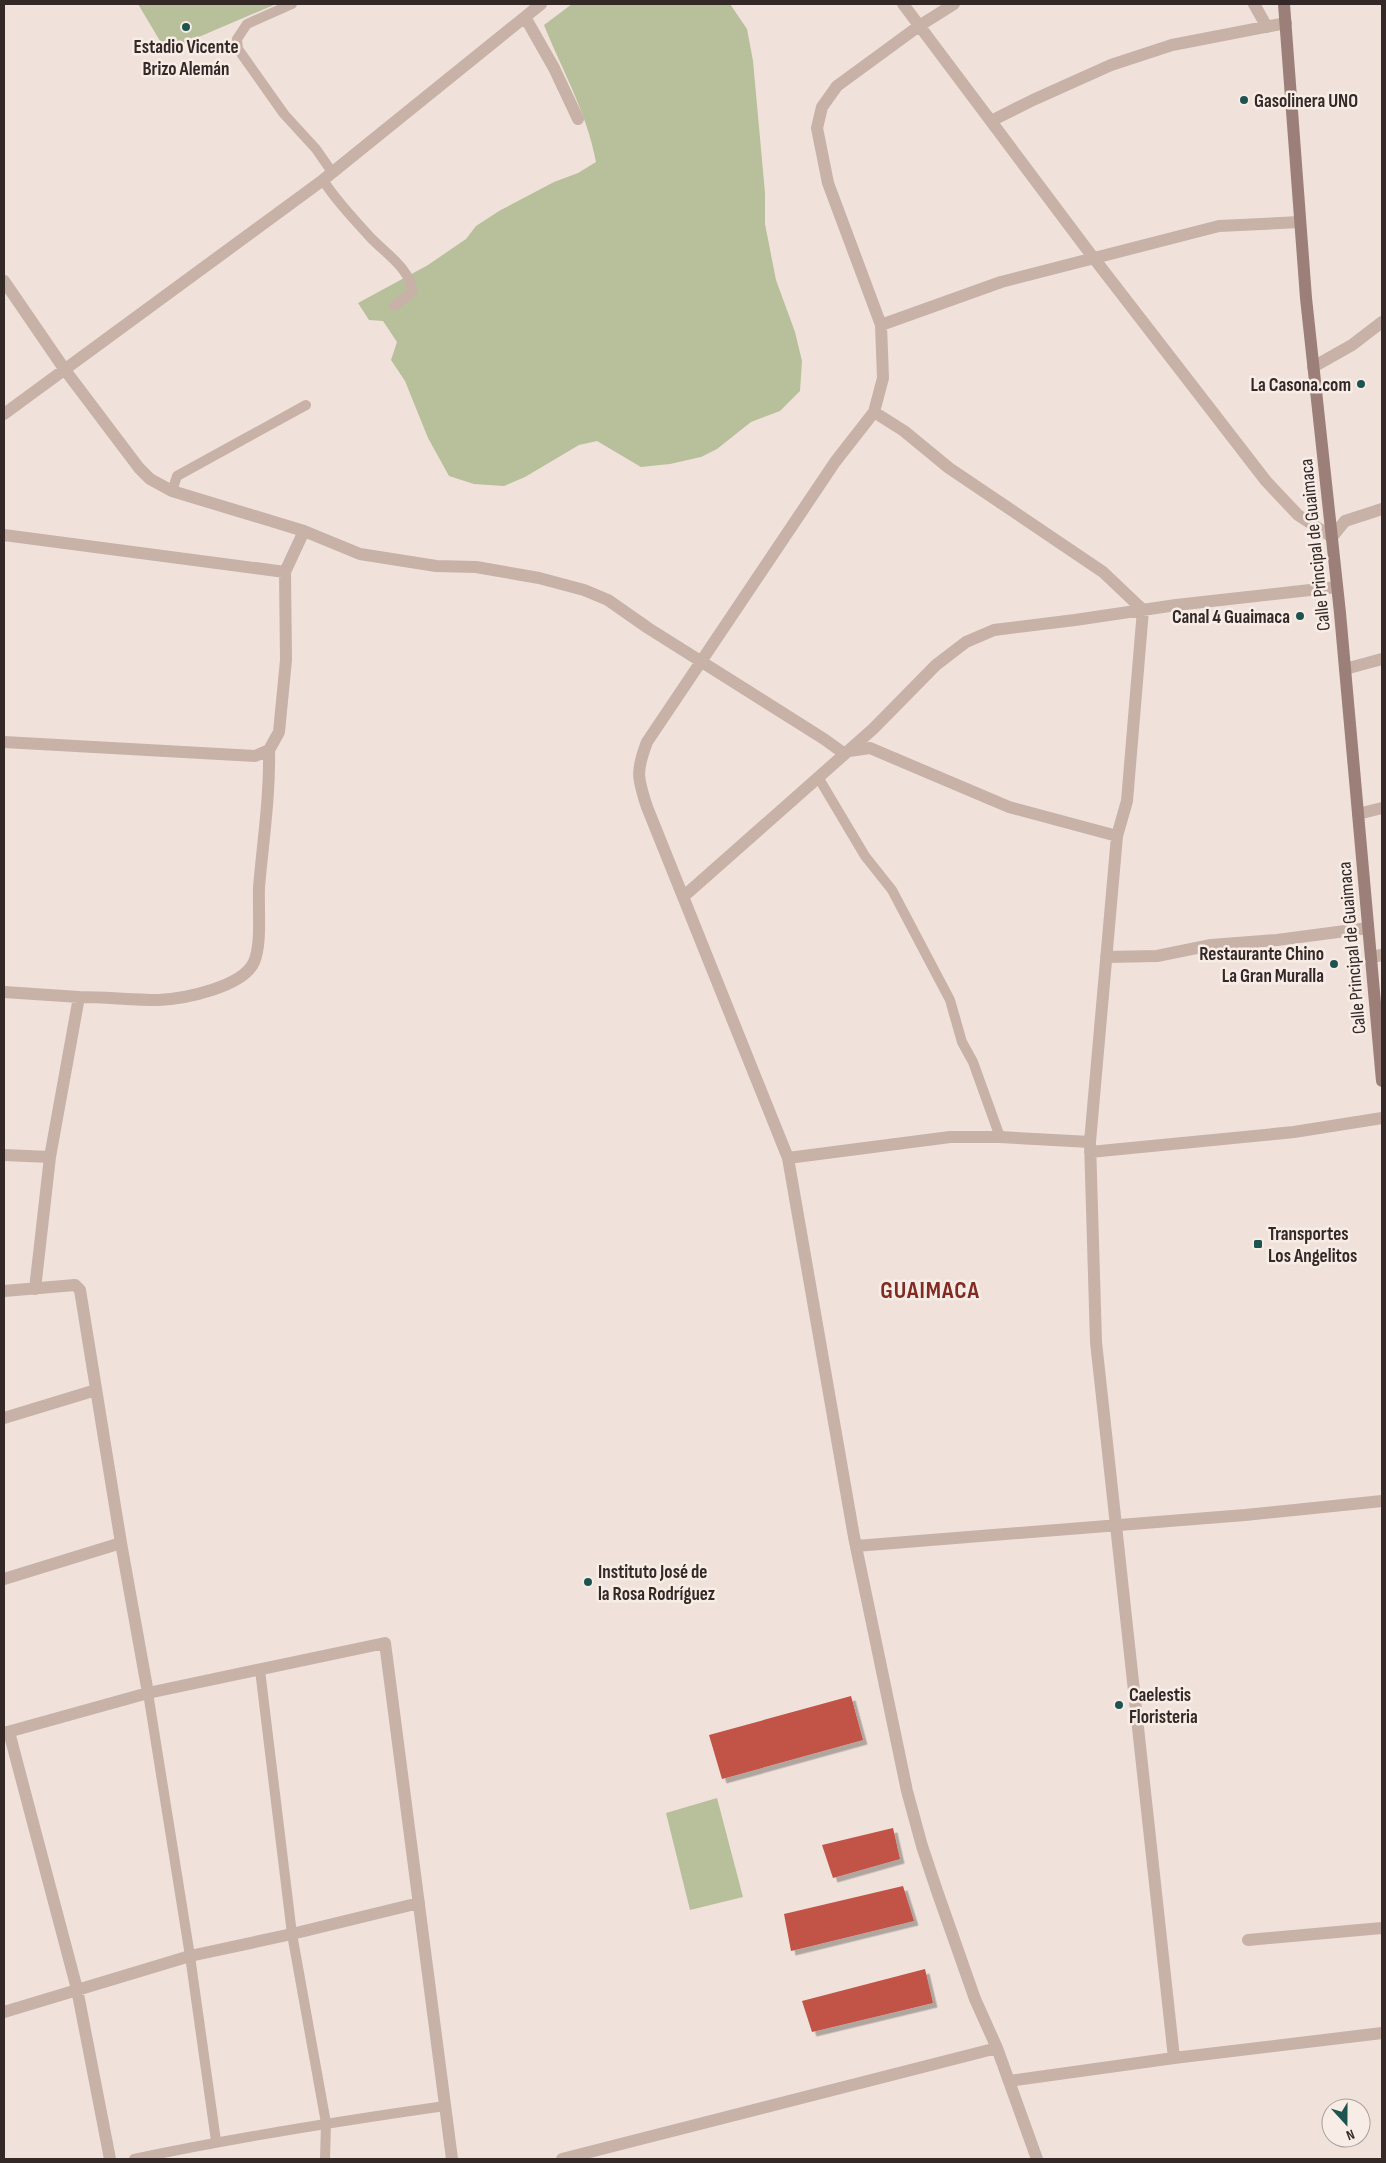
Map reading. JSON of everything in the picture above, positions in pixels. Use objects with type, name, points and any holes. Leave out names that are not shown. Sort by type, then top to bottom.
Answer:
[{"type":"main road","name":"Calle Principal de Guaimaca","points":[[1284,4],[1313,367],[1337,587],[1368,928],[1377,956],[1382,1082]]},
{"type":"street","points":[[4,414],[328,176],[540,4]]},
{"type":"street","points":[[903,4],[1095,259],[1266,481],[1298,515],[1332,537],[1345,521],[1382,509]]},
{"type":"street","points":[[954,4],[919,26],[838,86],[822,107],[817,128],[828,183],[881,325],[884,378],[874,412],[835,462],[647,742],[639,764],[639,784],[788,1158],[856,1546],[907,1791],[922,1846],[975,1999],[997,2048],[1037,2159]]},
{"type":"street","points":[[1254,4],[1267,27]]},
{"type":"street","points":[[525,17],[554,68],[578,119]]},
{"type":"street","points":[[991,122],[1033,100],[1111,65],[1172,45],[1286,24]]},
{"type":"street","points":[[881,325],[1002,282],[1218,226],[1300,222]]},
{"type":"street","points":[[4,281],[65,370],[139,468],[150,479],[172,491],[304,531],[360,554],[436,566],[485,569],[539,578],[584,590],[608,600],[701,662],[824,738],[842,752],[870,748],[1010,807],[1117,836]]},
{"type":"street","points":[[1313,367],[1352,345],[1382,322]]},
{"type":"street","points":[[874,412],[904,431],[949,468],[1103,572],[1143,610]]},
{"type":"street","points":[[4,992],[160,1000],[180,997],[229,984],[249,971],[255,960],[258,944],[259,886],[270,784],[269,750],[279,732],[286,660],[285,572],[304,531]]},
{"type":"street","points":[[4,535],[285,572]]},
{"type":"street","points":[[683,897],[873,730],[936,665],[966,642],[994,630],[1337,587]]},
{"type":"street","points":[[1143,610],[1127,801],[1117,836],[1090,1147],[1096,1342],[1174,2058]]},
{"type":"street","points":[[1345,670],[1382,659]]},
{"type":"street","points":[[4,742],[255,756],[269,750]]},
{"type":"street","points":[[1358,814],[1382,808]]},
{"type":"street","points":[[1106,957],[1157,956],[1211,946],[1277,940],[1368,928]]},
{"type":"street","points":[[35,1289],[50,1157],[79,996]]},
{"type":"street","points":[[788,1158],[950,1137],[1000,1137],[1090,1147],[1294,1132],[1382,1118]]},
{"type":"street","points":[[4,1155],[50,1157]]},
{"type":"street","points":[[4,1291],[74,1285],[80,1290],[121,1544],[148,1693]]},
{"type":"street","points":[[4,1418],[96,1390]]},
{"type":"street","points":[[856,1546],[1245,1515],[1382,1501]]},
{"type":"street","points":[[4,1579],[121,1544]]},
{"type":"street","points":[[110,2159],[77,1990],[6,1733],[148,1693],[385,1643],[452,2159]]},
{"type":"street","points":[[4,2012],[190,1956],[292,1934],[419,1903]]},
{"type":"street","points":[[1248,1940],[1382,1928]]},
{"type":"street","points":[[1009,2081],[1174,2058],[1382,2033]]},
{"type":"street","points":[[562,2159],[997,2048]]},
{"type":"lane","points":[[292,4],[247,24],[237,39],[238,49],[284,114],[316,149],[336,199],[399,266],[412,285],[412,292],[394,306]]},
{"type":"lane","points":[[172,491],[177,476],[306,405]]},
{"type":"lane","points":[[818,777],[865,856],[892,890],[950,1000],[962,1042],[973,1062],[1000,1137]]},
{"type":"lane","points":[[260,1670],[292,1934],[326,2123],[325,2159]]},
{"type":"lane","points":[[148,1693],[190,1956],[216,2141]]},
{"type":"lane","points":[[134,2159],[216,2141],[445,2106]]},
{"type":"green space","name":"Estadio Vicente Brizo Alemán","points":[[138,4],[276,4],[166,51]]},
{"type":"green space","points":[[572,4],[730,4],[747,29],[753,61],[765,193],[765,224],[776,280],[795,332],[802,361],[800,391],[780,411],[751,422],[717,449],[701,457],[670,464],[641,467],[597,441],[579,445],[525,477],[504,486],[474,484],[449,476],[428,438],[405,381],[391,360],[397,342],[383,321],[369,320],[358,303],[428,265],[466,239],[476,226],[499,211],[554,182],[578,173],[596,162],[587,126],[544,25]]},
{"type":"green space","points":[[717,1798],[743,1897],[690,1910],[666,1813]]},
{"type":"building","points":[[851,1696],[863,1740],[722,1779],[709,1735]]},
{"type":"building","points":[[893,1828],[900,1859],[833,1878],[822,1845]]},
{"type":"building","points":[[903,1886],[914,1921],[791,1951],[784,1914]]},
{"type":"building","points":[[925,1969],[933,2003],[812,2032],[802,2001]]},
{"type":"place","name":"Estadio Vicente Brizo Alemán","points":[[186,27]]},
{"type":"place","name":"Gasolinera UNO","points":[[1244,100]]},
{"type":"place","name":"La Casona.com","points":[[1361,384]]},
{"type":"place","name":"Canal 4 Guaimaca","points":[[1300,616]]},
{"type":"place","name":"Restaurante Chino La Gran Muralla","points":[[1334,964]]},
{"type":"place","name":"Transportes Los Angelitos","points":[[1258,1244]]},
{"type":"place","name":"Instituto José de la Rosa Rodríguez","points":[[588,1582]]},
{"type":"place","name":"Caelestis Floristeria","points":[[1119,1705]]},
{"type":"district","name":"GUAIMACA","points":[[930,1290]]}]
